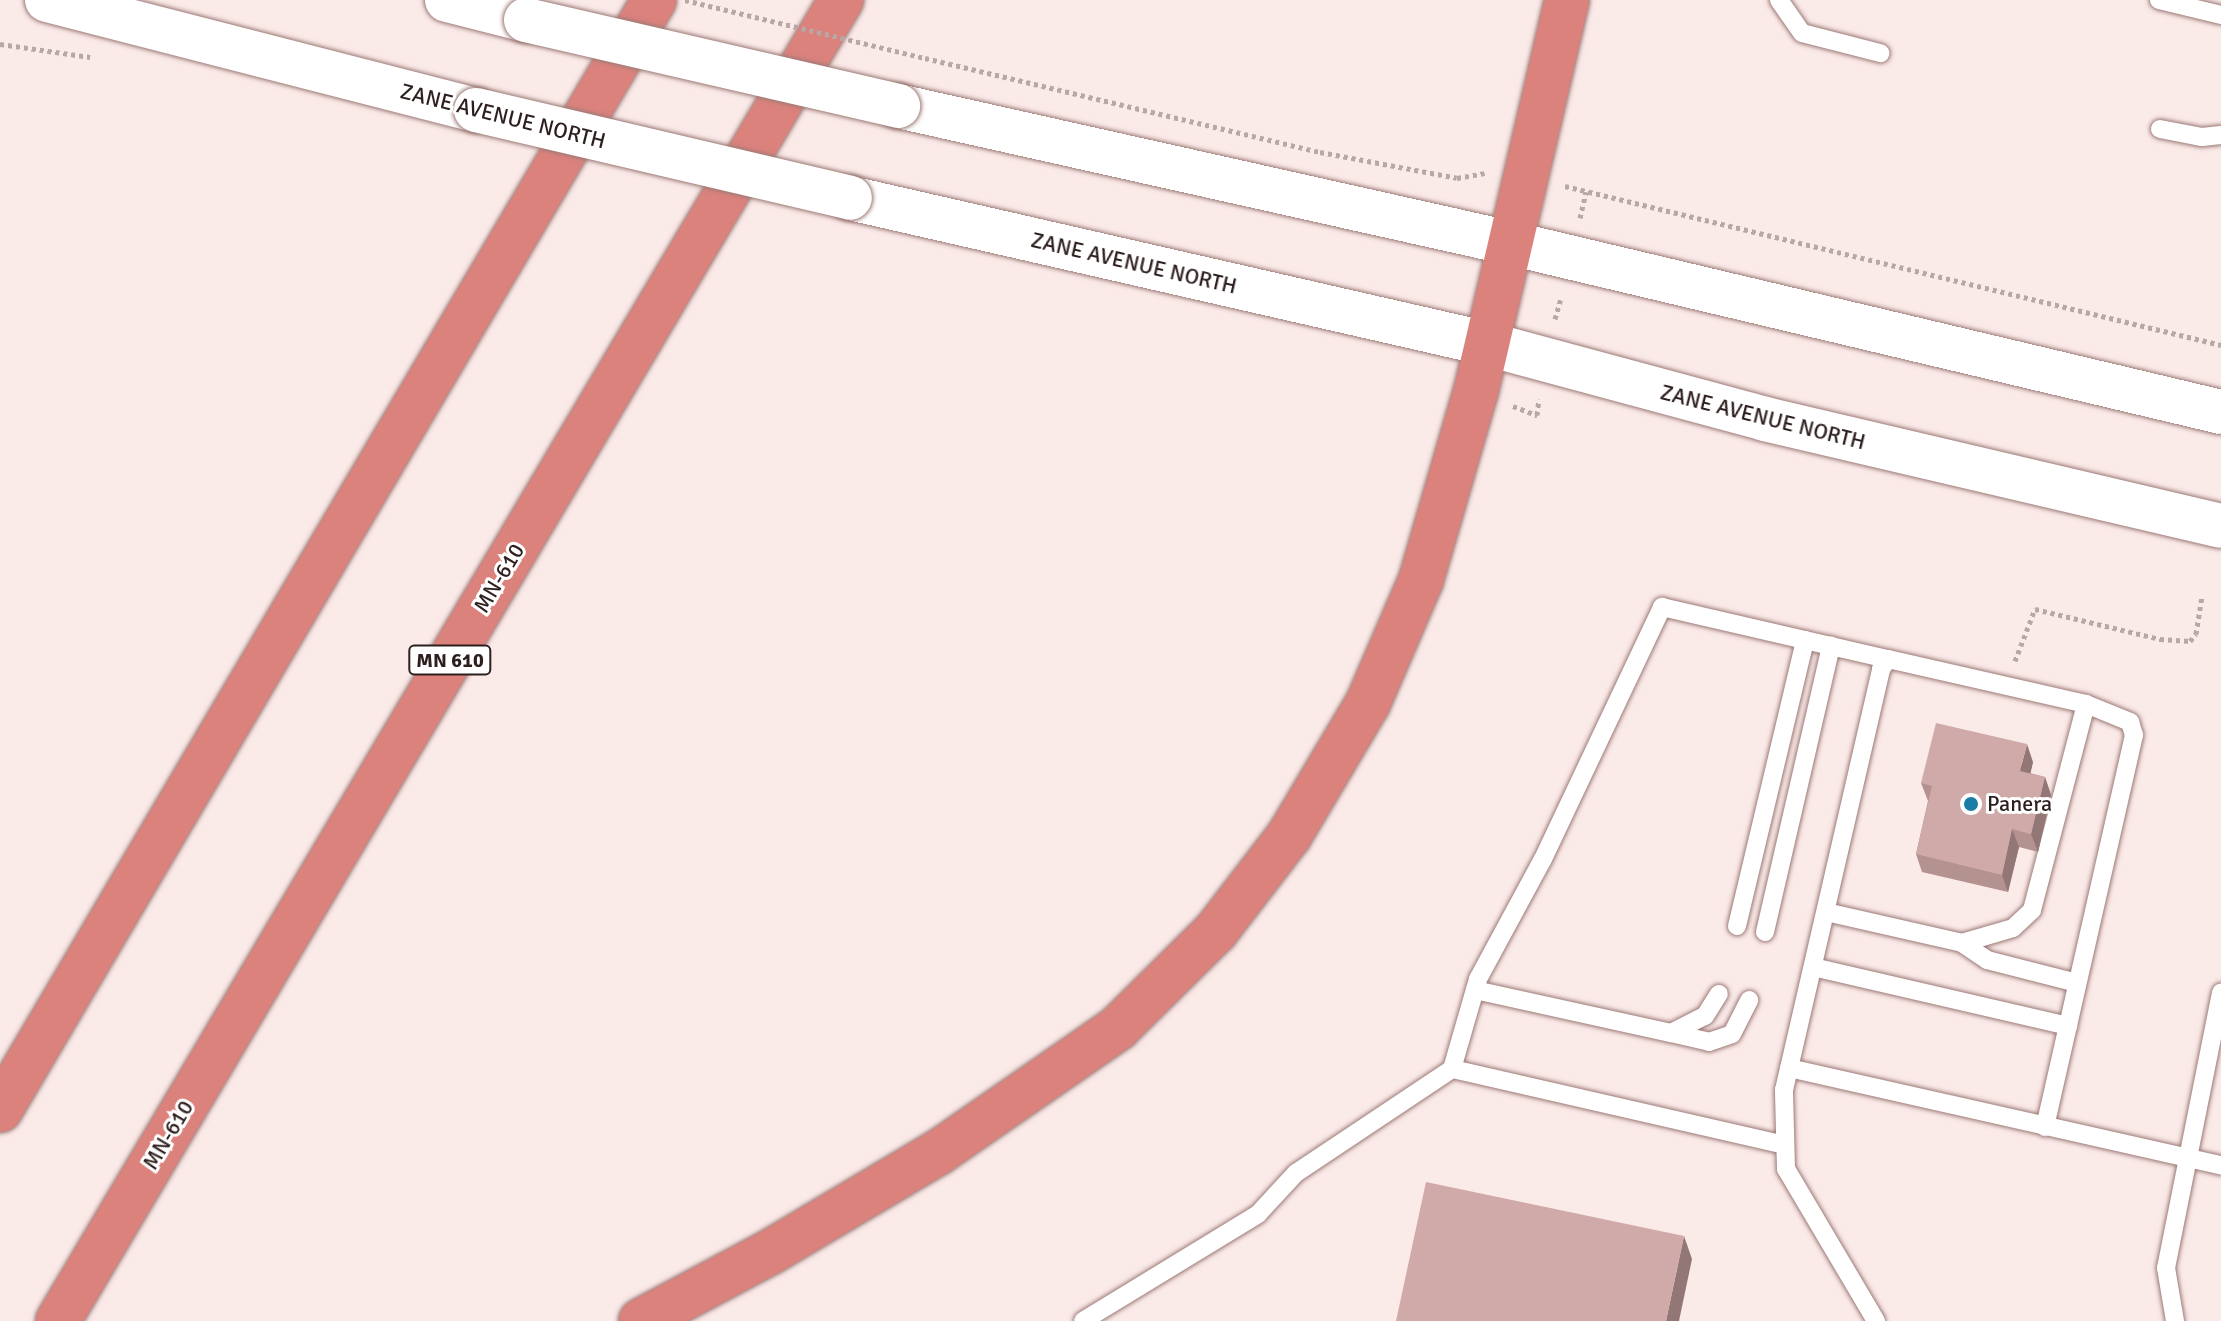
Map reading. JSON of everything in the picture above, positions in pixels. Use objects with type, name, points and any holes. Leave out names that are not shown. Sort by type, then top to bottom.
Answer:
[{"type":"highway","points":[[0,1110],[654,0]]},
{"type":"highway","name":"MN-610","points":[[58,1321],[841,0]]},
{"type":"highway","points":[[641,1321],[772,1251],[991,1119],[1118,1028],[1216,931],[1281,847],[1330,771],[1402,631],[1444,504],[1567,9]]},
{"type":"main road","name":"ZANE AVENUE NORTH","points":[[47,0],[476,110],[1484,343],[1765,419],[2221,526]]},
{"type":"main road","points":[[447,0],[898,106],[1510,243],[2221,412]]},
{"type":"lane","points":[[1779,0],[1802,33],[1880,53]]},
{"type":"lane","points":[[2159,0],[2221,15]]},
{"type":"lane","points":[[2160,129],[2202,137],[2221,135]]},
{"type":"lane","points":[[1083,1321],[1258,1214],[1296,1173],[1452,1069],[1475,990],[1662,607],[2006,685],[2122,715],[2134,735],[2045,1127]]},
{"type":"lane","points":[[1737,926],[1805,640]]},
{"type":"lane","points":[[1765,932],[1831,646]]},
{"type":"lane","points":[[1876,1321],[1786,1169],[1784,1090],[1881,669],[1888,659]]},
{"type":"lane","points":[[1962,943],[2013,928],[2032,910],[2086,704]]},
{"type":"lane","points":[[1826,912],[1962,943],[1987,960],[2077,983]]},
{"type":"lane","points":[[1813,967],[2068,1026]]},
{"type":"lane","points":[[1475,990],[1709,1042],[1732,1034],[1749,1000]]},
{"type":"lane","points":[[1671,1033],[1705,1016],[1719,994]]},
{"type":"lane","points":[[2175,1321],[2166,1268],[2220,1001]]},
{"type":"lane","points":[[1789,1068],[2186,1160],[2221,1165]]},
{"type":"lane","points":[[1452,1069],[1785,1145]]},
{"type":"path","points":[[685,0],[1320,152],[1457,178],[1497,172],[1525,175],[2221,345]]},
{"type":"path","points":[[1537,415],[1543,359],[1572,258],[1586,192]]},
{"type":"path","points":[[2006,685],[2035,609],[2160,639],[2190,641],[2196,634],[2202,596]]},
{"type":"building","points":[[1936,723],[2027,744],[2020,771],[2045,777],[2031,834],[2012,829],[2002,875],[1916,854],[1932,786],[1921,783]]},
{"type":"building","points":[[1426,1182],[1684,1236],[1666,1321],[1396,1321]]},
{"type":"place","name":"Panera","points":[[1971,804]]}]
